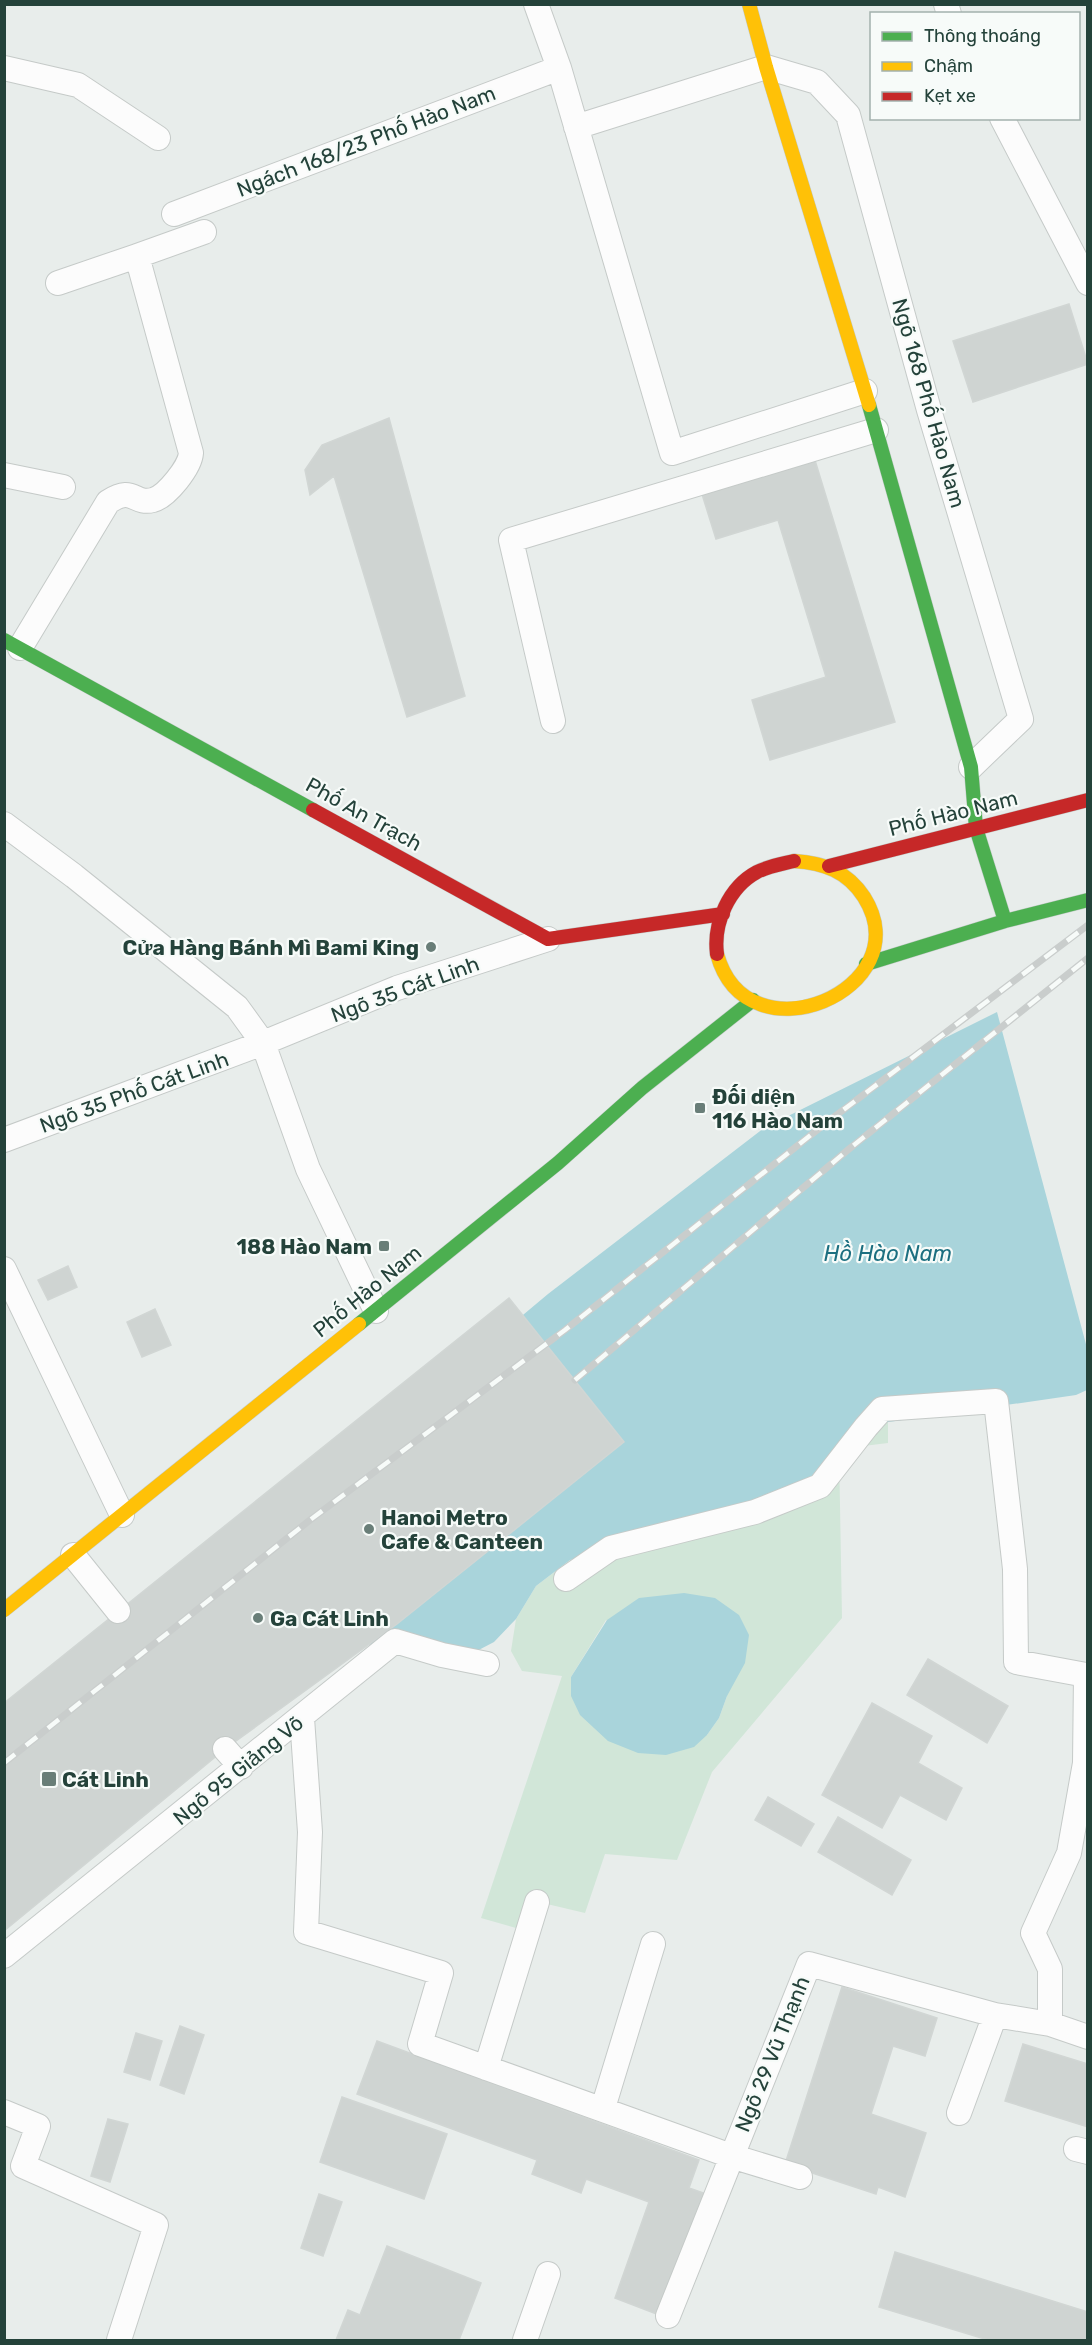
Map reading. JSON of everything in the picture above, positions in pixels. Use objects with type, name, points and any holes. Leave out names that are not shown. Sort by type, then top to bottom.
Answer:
[{"type":"main road","points":[[749,4],[766,67],[865,391],[971,767],[976,828],[1005,921]]},
{"type":"main road","name":"Phố An Trạch","points":[[12,644],[548,939]]},
{"type":"main road","name":"Phố Hào Nam","points":[[829,866],[845,876],[862,894],[873,914],[876,933],[866,964],[852,985],[824,1002],[780,1009],[753,1000],[736,988],[720,964],[716,945],[723,914],[732,896],[752,876],[773,865],[794,861],[829,866],[1088,800]]},
{"type":"main road","points":[[866,964],[1005,921],[1088,900]]},
{"type":"main road","points":[[548,939],[723,914]]},
{"type":"main road","name":"Phố Hào Nam","points":[[4,1610],[558,1163],[642,1088],[753,1000]]},
{"type":"lane","points":[[536,4],[559,68],[672,453],[865,391]]},
{"type":"lane","points":[[576,127],[766,67]]},
{"type":"lane","name":"Ngõ 168 Phố Hào Nam","points":[[766,67],[817,82],[848,115],[927,402],[1021,719],[971,767]]},
{"type":"lane","points":[[4,68],[78,85],[158,138]]},
{"type":"lane","name":"Ngách 168/23 Phố Hào Nam","points":[[174,214],[559,68]]},
{"type":"lane","points":[[1003,120],[1088,284]]},
{"type":"lane","points":[[58,283],[204,232]]},
{"type":"lane","points":[[12,644],[108,502],[127,493],[145,500],[154,500],[187,470],[191,462],[191,453],[137,256]]},
{"type":"lane","points":[[553,721],[511,540],[876,430]]},
{"type":"lane","points":[[4,475],[63,487]]},
{"type":"lane","points":[[4,824],[74,876],[237,1007],[263,1043],[308,1169],[376,1311]]},
{"type":"lane","name":"Ngõ 35 Cát Linh","points":[[263,1043],[397,988],[548,939]]},
{"type":"lane","name":"Ngõ 35 Phố Cát Linh","points":[[4,1140],[263,1043]]},
{"type":"lane","points":[[4,1269],[122,1515]]},
{"type":"lane","points":[[566,1579],[611,1548],[755,1512],[820,1486],[882,1409],[996,1401],[1015,1569],[1016,1662],[1086,1675],[1085,1763],[1068,1853],[1034,1934],[1050,1969],[1050,2024]]},
{"type":"lane","points":[[73,1555],[118,1611]]},
{"type":"lane","name":"Ngõ 95 Giảng Võ","points":[[4,1956],[395,1641],[442,1655],[487,1664]]},
{"type":"lane","name":"Ngõ 29 Vũ Thạnh","points":[[302,1718],[310,1832],[306,1932],[441,1973],[420,2044],[731,2156],[800,2177]]},
{"type":"lane","points":[[225,1749],[241,1767]]},
{"type":"lane","points":[[486,2068],[537,1902]]},
{"type":"lane","points":[[603,2108],[653,1944]]},
{"type":"lane","name":"Ngõ 29 Vũ Thạnh","points":[[731,2156],[809,1964],[995,2015]]},
{"type":"lane","points":[[959,2113],[995,2015],[1050,2024],[1088,2037]]},
{"type":"lane","points":[[4,2112],[39,2126],[14,2163],[156,2225],[119,2340]]},
{"type":"lane","points":[[668,2316],[731,2156]]},
{"type":"lane","points":[[525,2340],[548,2274]]},
{"type":"green space","points":[[888,1422],[888,1443],[839,1449],[842,1618],[712,1772],[677,1860],[605,1854],[585,1913],[547,1904],[534,1933],[481,1918],[562,1676],[522,1671],[511,1651],[516,1619],[536,1586],[570,1560],[623,1548],[796,1496],[843,1437],[861,1426]],"holes":[[[606,1620],[727,1696],[719,1718],[707,1735],[571,1677]]]},
{"type":"water","name":"Hồ Hào Nam","points":[[997,1012],[1087,1348],[1087,1390],[1076,1395],[861,1426],[843,1437],[796,1496],[623,1548],[570,1560],[536,1586],[516,1619],[494,1642],[471,1654],[365,1644],[493,1340],[548,1294],[764,1128]]},
{"type":"water","points":[[684,1593],[715,1598],[739,1615],[749,1635],[745,1663],[727,1696],[719,1718],[707,1735],[694,1747],[666,1755],[638,1753],[608,1741],[580,1715],[571,1696],[571,1677],[607,1620],[639,1598]]},
{"type":"building","points":[[1069,304],[1088,364],[973,402],[953,341]]},
{"type":"building","points":[[389,418],[465,696],[407,717],[334,476],[310,495],[305,470],[322,445]]},
{"type":"building","points":[[814,457],[895,722],[770,760],[752,700],[826,677],[778,520],[716,539],[701,491]]},
{"type":"building","points":[[68,1266],[77,1287],[48,1300],[38,1280]]},
{"type":"building","name":"Ga Cát Linh","points":[[509,1298],[624,1442],[397,1624],[225,1749],[4,1931],[4,1703]]},
{"type":"building","points":[[155,1309],[171,1345],[142,1357],[127,1322]]},
{"type":"building","points":[[928,1659],[1008,1706],[987,1743],[907,1695]]},
{"type":"building","points":[[872,1703],[932,1736],[918,1763],[962,1788],[946,1820],[900,1795],[882,1828],[822,1795]]},
{"type":"building","points":[[768,1797],[814,1824],[801,1846],[755,1820]]},
{"type":"building","points":[[838,1817],[911,1860],[892,1895],[818,1852]]},
{"type":"building","points":[[842,1987],[937,2018],[925,2056],[893,2046],[871,2114],[926,2133],[905,2197],[878,2187],[876,2194],[785,2164]]},
{"type":"building","points":[[180,2026],[204,2035],[184,2094],[160,2085]]},
{"type":"building","points":[[136,2033],[162,2041],[150,2080],[124,2072]]},
{"type":"building","points":[[377,2041],[699,2160],[689,2188],[712,2196],[667,2318],[615,2298],[649,2202],[586,2179],[581,2193],[532,2174],[537,2160],[357,2094]]},
{"type":"building","points":[[1023,2044],[1088,2064],[1088,2127],[1005,2101]]},
{"type":"building","points":[[342,2097],[447,2134],[424,2199],[320,2162]]},
{"type":"building","points":[[108,2119],[128,2124],[110,2182],[91,2176]]},
{"type":"building","points":[[319,2194],[342,2202],[323,2256],[301,2248]]},
{"type":"building","points":[[387,2246],[481,2283],[459,2340],[336,2340],[348,2310],[360,2315]]},
{"type":"building","points":[[895,2252],[1088,2312],[1088,2340],[988,2340],[879,2307]]},
{"type":"railway","points":[[4,1763],[310,1520],[565,1330],[826,1123],[1088,925]]},
{"type":"railway","points":[[575,1380],[849,1149],[1088,958]]},
{"type":"traffic: fast","points":[[869,405],[971,767],[976,828],[1005,921]]},
{"type":"traffic: fast","points":[[4,640],[313,810]]},
{"type":"traffic: fast","points":[[866,964],[1005,921],[1088,900]]},
{"type":"traffic: fast","points":[[359,1324],[558,1163],[642,1088],[753,1000]]},
{"type":"traffic: slow","points":[[749,4],[869,405]]},
{"type":"traffic: slow","points":[[717,954],[734,987],[761,1004],[792,1009],[824,1001],[851,984],[870,960],[876,930],[864,897],[850,881],[834,870],[825,866],[794,861]]},
{"type":"traffic: slow","points":[[4,1610],[359,1324]]},
{"type":"traffic: jam","points":[[829,866],[1088,800]]},
{"type":"traffic: jam","points":[[313,810],[548,939],[723,914]]},
{"type":"traffic: jam","points":[[717,954],[716,942],[721,918],[731,896],[738,887],[757,872],[794,861]]},
{"type":"place","name":"Cửa Hàng Bánh Mì Bami King","points":[[431,947]]},
{"type":"place","name":"Đối diện 116 Hào Nam","points":[[700,1108]]},
{"type":"place","name":"188 Hào Nam","points":[[384,1246]]},
{"type":"place","name":"Hanoi Metro Cafe & Canteen","points":[[369,1529]]},
{"type":"place","name":"Ga Cát Linh","points":[[258,1618]]},
{"type":"place","name":"Cát Linh","points":[[49,1779]]}]
